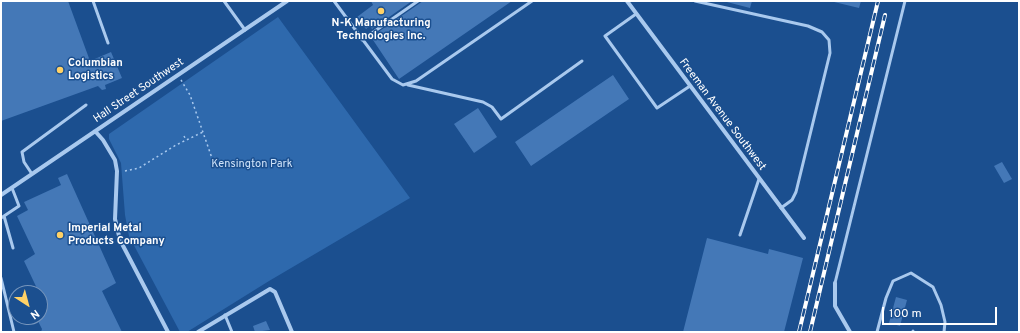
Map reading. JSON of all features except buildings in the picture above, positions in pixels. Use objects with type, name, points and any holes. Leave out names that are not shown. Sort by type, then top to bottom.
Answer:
[{"type":"street","name":"Hall Street Southwest","points":[[1,195],[287,1]]},
{"type":"street","name":"Freeman Avenue Southwest","points":[[627,1],[804,238]]},
{"type":"street","points":[[95,131],[103,140],[115,160],[117,171],[115,219],[120,240],[168,332]]},
{"type":"street","points":[[834,283],[835,306],[850,332]]},
{"type":"street","points":[[198,332],[270,289],[275,292],[292,332]]},
{"type":"lane","points":[[93,1],[108,43]]},
{"type":"lane","points":[[224,1],[245,30]]},
{"type":"lane","points":[[334,1],[392,79],[398,84],[483,102],[492,107],[501,119],[582,61]]},
{"type":"lane","points":[[362,40],[418,1]]},
{"type":"lane","points":[[408,85],[532,1]]},
{"type":"lane","points":[[694,1],[808,26],[822,32],[829,40],[830,53],[796,192],[792,200],[781,208]]},
{"type":"lane","points":[[834,283],[905,1]]},
{"type":"lane","points":[[636,14],[605,36],[657,108],[690,86]]},
{"type":"lane","points":[[32,174],[24,162],[22,152],[86,105]]},
{"type":"lane","points":[[740,235],[759,179]]},
{"type":"lane","points":[[12,188],[19,206],[2,217],[13,248]]},
{"type":"lane","points":[[877,332],[886,298],[893,281],[911,274],[933,287],[941,305],[945,322],[944,332]]},
{"type":"lane","points":[[1,278],[14,332]]},
{"type":"lane","points":[[225,315],[232,332]]},
{"type":"path","points":[[178,75],[188,92],[214,164]]},
{"type":"path","points":[[126,171],[139,168],[186,140],[203,132]]},
{"type":"path","points":[[184,136],[186,140]]},
{"type":"green space","name":"Kensington Park","points":[[278,17],[410,198],[269,281],[187,332],[180,332],[129,236],[125,215],[121,163],[109,139],[109,134]]},
{"type":"railway","points":[[799,332],[878,1]]},
{"type":"railway","points":[[810,332],[885,15]]},
{"type":"place","name":"N-K Manufacturing Technologies Inc.","points":[[381,11]]},
{"type":"place","name":"Columbian Logistics","points":[[60,70]]},
{"type":"place","name":"Imperial Metal Products Company","points":[[60,235]]}]
